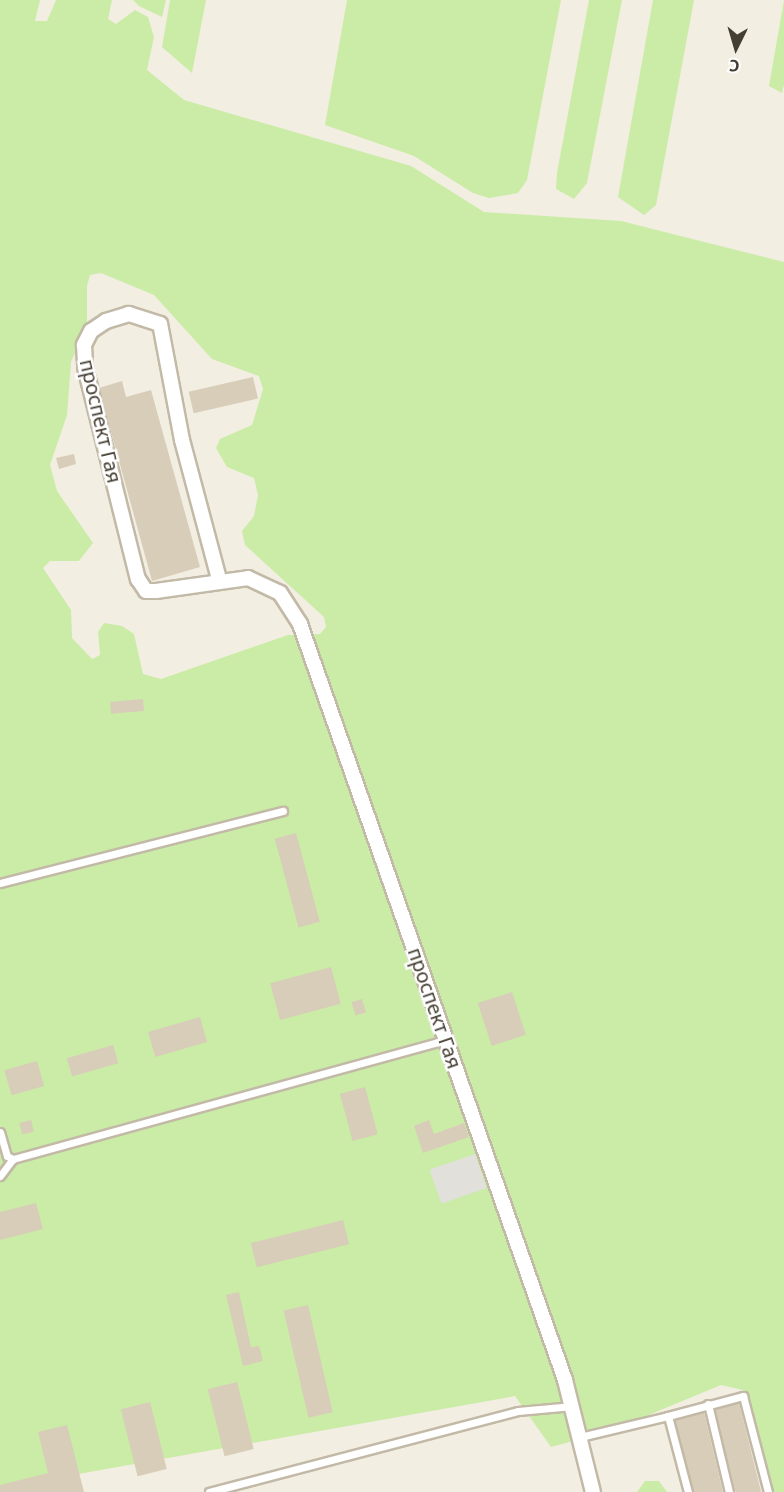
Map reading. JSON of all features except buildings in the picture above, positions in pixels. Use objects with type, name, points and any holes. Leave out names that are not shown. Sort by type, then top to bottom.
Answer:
[{"type":"street","name":"проспект Гая","points":[[219,579],[182,440],[160,324],[129,314],[106,321],[90,331],[84,345],[85,367],[138,579],[146,591],[156,591],[219,579],[248,578],[280,593],[300,624],[573,1406],[593,1492]]},
{"type":"lane","points":[[0,883],[283,811]]},
{"type":"lane","points":[[0,1176],[13,1159],[446,1040]]},
{"type":"lane","points":[[0,1132],[7,1156],[13,1159]]},
{"type":"lane","points":[[580,1437],[742,1396],[768,1492]]},
{"type":"lane","points":[[708,1404],[729,1492]]},
{"type":"lane","points":[[209,1492],[518,1411],[573,1406]]},
{"type":"lane","points":[[668,1416],[688,1492]]},
{"type":"green space","points":[[0,0],[40,0],[35,21],[47,21],[56,0],[112,0],[108,19],[116,24],[135,10],[148,17],[154,37],[147,70],[184,100],[411,166],[484,212],[621,221],[784,262],[784,1492],[769,1492],[763,1453],[743,1390],[721,1385],[610,1431],[551,1447],[515,1396],[0,1488]],"holes":[[[101,273],[154,295],[212,359],[259,376],[263,389],[252,425],[220,439],[216,448],[227,467],[254,478],[258,495],[254,516],[242,531],[245,545],[324,617],[326,627],[320,634],[288,635],[161,679],[143,674],[134,634],[122,626],[104,623],[98,632],[100,655],[92,659],[72,638],[71,610],[43,568],[50,561],[79,561],[93,543],[57,491],[50,465],[67,415],[71,362],[87,325],[87,286],[90,275]]]},
{"type":"green space","points":[[133,0],[166,0],[162,17],[139,6]]},
{"type":"green space","points":[[170,0],[206,0],[192,73],[162,47]]},
{"type":"green space","points":[[347,0],[561,0],[527,180],[518,193],[489,198],[473,193],[414,156],[325,125]]},
{"type":"green space","points":[[589,0],[622,0],[587,183],[574,199],[556,189],[557,173]]},
{"type":"green space","points":[[653,0],[694,0],[656,205],[644,215],[618,197]]},
{"type":"green space","points":[[784,0],[784,84],[782,93],[769,86]]},
{"type":"green space","points":[[645,1481],[659,1481],[667,1492],[637,1492]]},
{"type":"shaded area","points":[[475,1154],[487,1188],[441,1204],[430,1170]]}]
